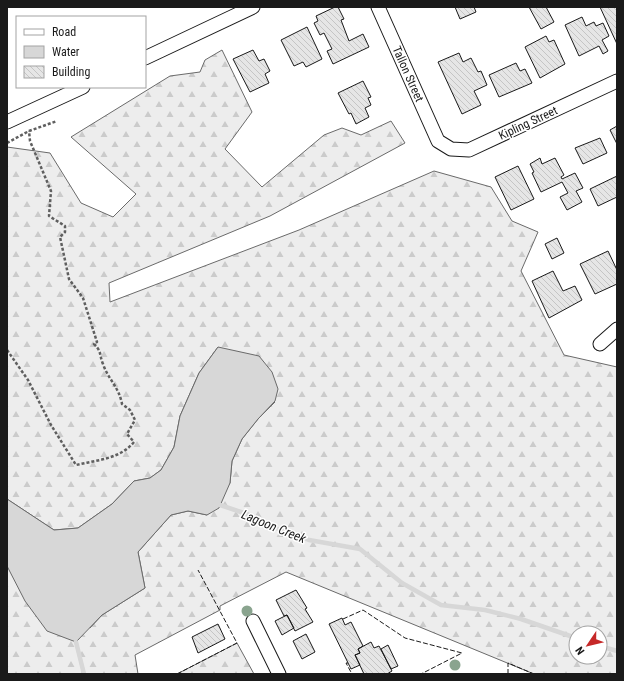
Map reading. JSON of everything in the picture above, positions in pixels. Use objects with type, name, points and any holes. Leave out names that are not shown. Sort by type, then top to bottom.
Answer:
[{"type":"street","points":[[146,58],[253,7]]},
{"type":"street","name":"Tallon Street","points":[[378,7],[438,141]]},
{"type":"street","name":"Kipling Street","points":[[438,141],[451,149],[469,150],[617,82]]},
{"type":"street","points":[[7,122],[81,88]]},
{"type":"street","points":[[600,344],[617,329]]},
{"type":"street","points":[[252,621],[279,674]]},
{"type":"path","points":[[7,143],[29,131],[57,121]]},
{"type":"path","points":[[7,350],[28,380],[51,425],[76,465],[118,455],[134,442],[127,434],[135,420],[130,410],[122,404],[120,392],[103,364],[100,351],[94,344],[97,342],[83,298],[69,279],[60,237],[65,232],[65,226],[49,216],[51,191],[30,141],[29,131]]},
{"type":"green space","points":[[222,50],[252,112],[225,149],[262,187],[324,135],[342,128],[361,135],[391,121],[405,143],[270,216],[109,283],[110,302],[299,230],[434,171],[491,187],[512,221],[538,232],[521,271],[564,355],[617,367],[617,674],[534,674],[286,572],[220,606],[220,610],[135,655],[138,674],[7,674],[7,566],[90,628],[102,615],[145,588],[138,552],[171,515],[188,511],[207,515],[230,483],[232,461],[242,439],[258,419],[275,402],[218,347],[199,373],[180,416],[174,447],[161,470],[150,478],[134,481],[112,504],[78,528],[54,530],[7,499],[7,147],[50,153],[81,203],[113,217],[136,194],[71,137],[170,76],[200,72],[205,60]]},
{"type":"green space","points":[[237,643],[254,674],[177,674]]},
{"type":"water","points":[[218,347],[259,356],[272,372],[278,389],[275,401],[242,439],[232,461],[230,483],[219,508],[207,515],[188,511],[171,515],[138,552],[145,588],[102,615],[76,642],[47,631],[25,601],[7,566],[7,499],[54,530],[78,528],[112,504],[134,481],[150,478],[161,470],[174,447],[180,416],[199,373]]},
{"type":"building","points":[[338,7],[344,19],[341,20],[349,41],[363,34],[369,47],[333,64],[327,51],[332,49],[324,33],[320,35],[314,23],[318,21],[316,16]]},
{"type":"building","points":[[455,7],[474,7],[476,12],[460,19]]},
{"type":"building","points":[[529,7],[546,7],[554,22],[541,29]]},
{"type":"building","points":[[600,7],[617,7],[617,44]]},
{"type":"building","points":[[582,17],[586,26],[594,22],[596,26],[603,23],[609,36],[602,40],[608,51],[603,54],[599,46],[579,56],[565,25]]},
{"type":"building","points":[[307,27],[322,59],[306,67],[303,62],[294,66],[281,40]]},
{"type":"building","points":[[546,36],[549,42],[554,40],[565,64],[540,78],[525,47]]},
{"type":"building","points":[[253,50],[259,61],[264,59],[270,71],[265,74],[269,83],[250,92],[233,59]]},
{"type":"building","points":[[459,53],[463,62],[471,58],[478,72],[481,71],[487,85],[474,91],[481,105],[462,114],[438,62]]},
{"type":"building","points":[[516,63],[520,71],[525,69],[532,83],[499,97],[489,75]]},
{"type":"building","points":[[363,81],[371,97],[368,98],[371,105],[365,108],[369,117],[356,124],[338,93]]},
{"type":"building","points":[[617,126],[617,144],[610,130]]},
{"type":"building","points":[[600,138],[607,153],[583,164],[575,148]]},
{"type":"building","points":[[540,158],[542,164],[555,158],[564,175],[561,177],[562,179],[575,173],[583,188],[576,191],[582,202],[567,210],[560,197],[568,193],[562,182],[541,192],[532,173],[534,172],[530,164]]},
{"type":"building","points":[[518,166],[534,199],[511,210],[495,177]]},
{"type":"building","points":[[617,176],[617,197],[598,206],[590,189]]},
{"type":"building","points":[[557,238],[564,253],[552,259],[545,244]]},
{"type":"building","points":[[608,251],[617,270],[617,284],[595,294],[580,264]]},
{"type":"building","points":[[553,271],[563,291],[575,286],[582,300],[549,318],[532,281]]},
{"type":"building","points":[[296,590],[307,608],[305,609],[313,622],[295,631],[287,615],[284,616],[276,600]]},
{"type":"building","points":[[287,615],[294,628],[282,635],[275,621]]},
{"type":"building","points":[[342,618],[345,625],[351,622],[363,646],[358,649],[360,653],[355,655],[360,665],[351,669],[329,624]]},
{"type":"building","points":[[218,624],[225,639],[198,653],[192,637]]},
{"type":"building","points":[[306,634],[315,652],[302,659],[293,641]]},
{"type":"building","points":[[371,642],[374,648],[379,646],[392,671],[387,674],[364,674],[355,655],[360,653],[358,649]]},
{"type":"building","points":[[388,645],[398,666],[391,669],[381,649]]},
{"type":"waterway","name":"Lagoon Creek","points":[[214,503],[247,514],[264,524],[309,540],[360,549],[402,583],[441,605],[485,610],[521,619],[568,635]]},
{"type":"waterway","points":[[76,642],[84,674]]},
{"type":"waterway","name":"Lagoon Creek","points":[[608,648],[617,651]]},
{"type":"fence","points":[[177,674],[237,643],[198,570]]},
{"type":"fence","points":[[343,619],[363,610],[405,638],[462,653],[421,674]]},
{"type":"fence","points":[[348,663],[346,663],[352,674]]},
{"type":"fence","points":[[508,674],[508,663],[534,674]]}]
